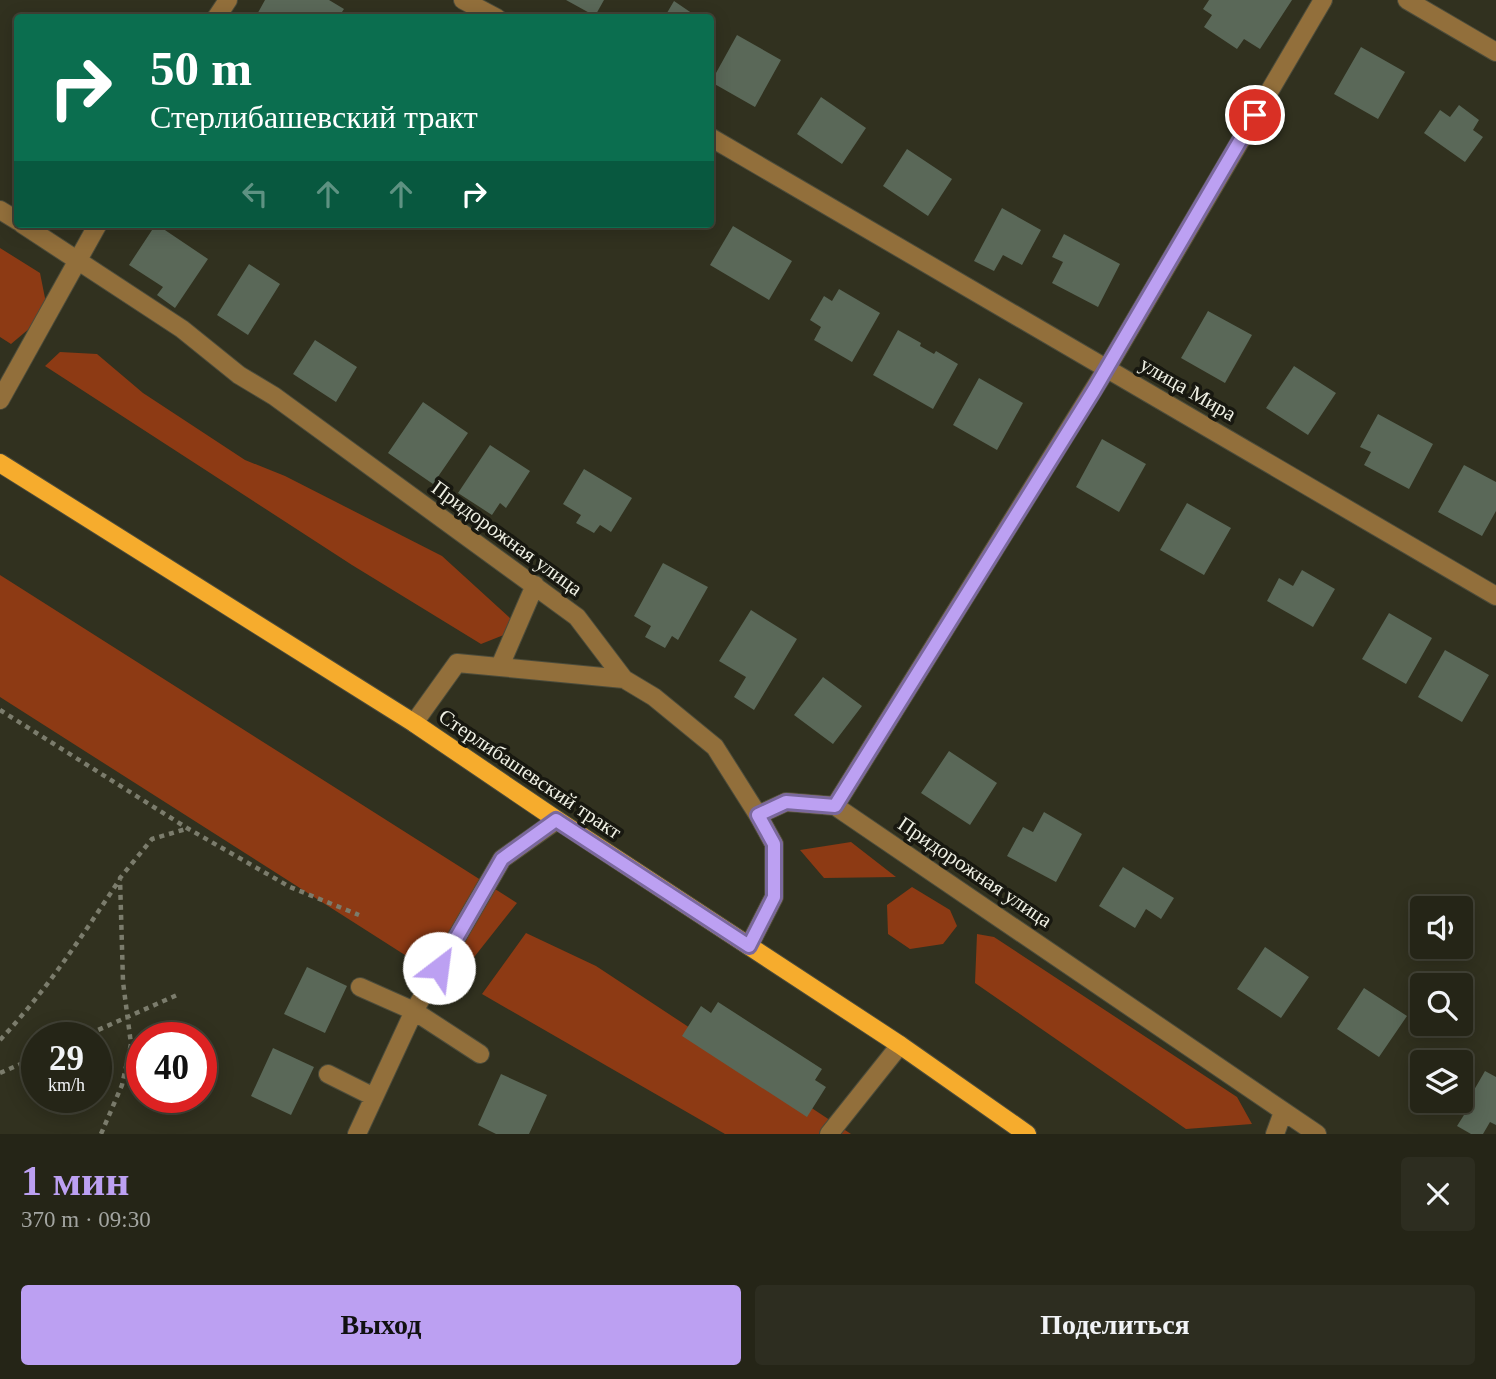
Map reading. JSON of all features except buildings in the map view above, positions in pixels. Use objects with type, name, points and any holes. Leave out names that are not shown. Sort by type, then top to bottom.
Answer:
[{"type":"main road","name":"Стерлибашевский тракт","points":[[0,463],[414,723],[556,820],[900,1045],[1027,1134]]},
{"type":"street","points":[[463,0],[489,14]]},
{"type":"street","points":[[835,806],[1107,368],[1323,0]]},
{"type":"street","points":[[1408,0],[1496,52]]},
{"type":"street","name":"улица Мира","points":[[714,139],[1496,596]]},
{"type":"street","name":"Придорожная улица","points":[[28,228],[182,329],[239,374],[274,396],[577,617],[624,680],[654,697],[715,747],[758,815],[786,802],[835,806],[1317,1134]]},
{"type":"street","points":[[0,400],[28,345],[80,261],[96,228]]},
{"type":"street","points":[[500,666],[535,585]]},
{"type":"street","points":[[414,723],[457,663],[624,680]]},
{"type":"street","points":[[749,946],[774,897],[774,844],[758,815]]},
{"type":"street","points":[[357,1134],[414,1011],[502,859],[556,820]]},
{"type":"street","points":[[360,987],[414,1011],[480,1054]]},
{"type":"street","points":[[829,1134],[900,1045]]},
{"type":"street","points":[[328,1074],[374,1097]]},
{"type":"street","points":[[1275,1134],[1283,1112]]},
{"type":"path","points":[[0,710],[187,828],[290,887],[359,915]]},
{"type":"path","points":[[0,1040],[32,1006],[67,961],[120,878],[152,839],[187,828]]},
{"type":"path","points":[[101,1134],[122,1085],[129,1058],[128,1017],[123,982],[120,878]]},
{"type":"path","points":[[112,1024],[177,995]]},
{"type":"path","points":[[0,1073],[21,1064]]},
{"type":"shaded area","points":[[0,248],[40,273],[46,303],[30,328],[11,344],[0,337]]},
{"type":"shaded area","points":[[60,352],[97,354],[143,393],[245,460],[285,476],[442,556],[521,628],[481,644],[352,565],[45,366]]},
{"type":"shaded area","points":[[0,575],[517,903],[452,985],[0,697]]},
{"type":"shaded area","points":[[851,842],[896,877],[824,878],[800,850]]},
{"type":"shaded area","points":[[912,887],[950,910],[957,926],[943,944],[910,949],[888,934],[887,905]]},
{"type":"shaded area","points":[[526,933],[596,966],[851,1134],[725,1134],[482,994]]},
{"type":"shaded area","points":[[977,934],[994,937],[1237,1097],[1252,1124],[1186,1129],[975,983]]},
{"type":"route","points":[[439,968],[502,859],[556,820],[749,946],[774,897],[774,844],[758,815],[786,802],[835,806],[1094,390],[1255,115]]}]
